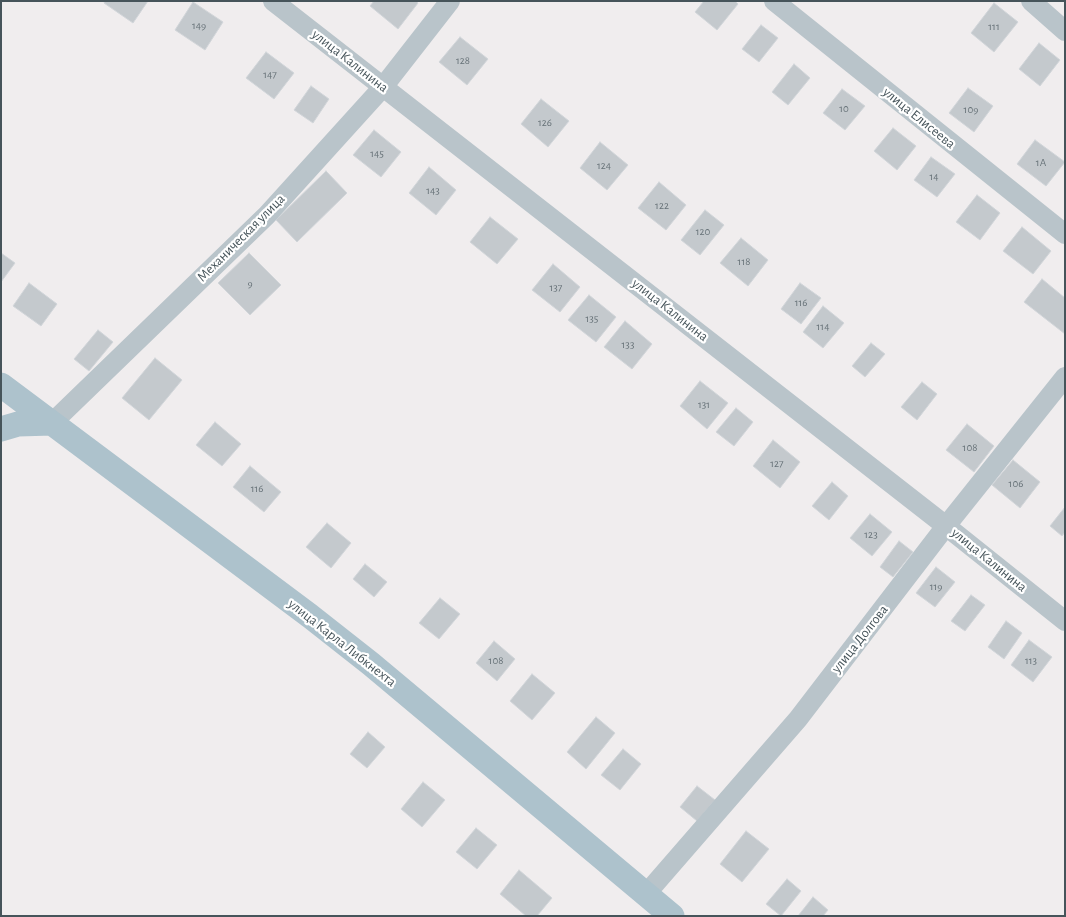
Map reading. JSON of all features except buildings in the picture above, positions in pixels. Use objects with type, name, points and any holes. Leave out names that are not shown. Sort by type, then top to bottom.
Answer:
[{"type":"main road","name":"улица Карла Либкнехта","points":[[1,385],[302,610],[371,664],[672,916]]},
{"type":"main road","points":[[1,428],[18,424],[52,423]]},
{"type":"street","name":"улица Калинина","points":[[274,1],[1065,621]]},
{"type":"street","name":"Механическая улица","points":[[52,423],[266,215],[383,87],[450,1]]},
{"type":"street","name":"улица Елисеева","points":[[774,1],[1065,234]]},
{"type":"street","points":[[1032,1],[1065,32]]},
{"type":"street","name":"улица Долгова","points":[[646,894],[798,719],[946,526],[1065,377]]}]
